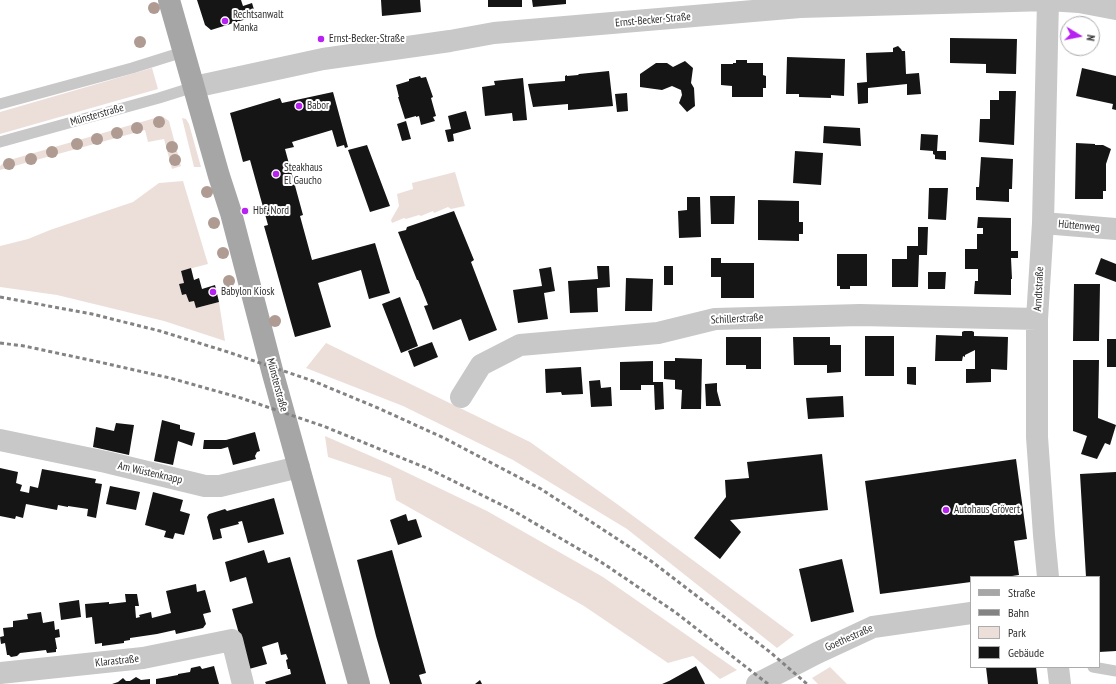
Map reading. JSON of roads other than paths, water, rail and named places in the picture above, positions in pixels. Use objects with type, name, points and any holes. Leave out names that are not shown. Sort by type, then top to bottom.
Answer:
[{"type":"main road","name":"Münsterstraße","points":[[169,0],[231,214],[359,684]]},
{"type":"street","name":"Ernst-Becker-Straße","points":[[194,87],[323,59],[450,41],[494,33],[800,7],[1048,0],[1079,2],[1116,9]]},
{"type":"street","name":"Arndtstraße","points":[[1048,0],[1043,223],[1037,319],[1037,436],[1048,576]]},
{"type":"street","name":"Hüttenweg","points":[[1043,223],[1116,229]]},
{"type":"street","name":"Schillerstraße","points":[[461,397],[481,365],[520,345],[658,333],[715,319],[860,316],[1037,319]]},
{"type":"street","name":"Am Wüstenknapp","points":[[0,440],[114,464],[205,486],[220,486],[299,467]]},
{"type":"street","name":"Goethestraße","points":[[757,684],[816,653],[873,626],[970,613]]},
{"type":"street","name":"Klarastraße","points":[[0,673],[143,658],[232,640],[243,684]]},
{"type":"street","points":[[1058,668],[1060,684]]},
{"type":"lane","points":[[0,104],[132,68],[183,52]]},
{"type":"lane","name":"Münsterstraße","points":[[0,142],[194,87]]},
{"type":"lane","points":[[1099,668],[1116,671]]},
{"type":"railway","points":[[0,297],[92,314],[160,331],[228,352],[313,381],[444,438],[541,489],[651,561],[770,652],[807,684]]},
{"type":"railway","points":[[0,343],[24,346],[170,378],[241,398],[323,426],[429,469],[512,510],[601,562],[675,612],[768,684]]},
{"type":"place","name":"Rechtsanwalt Manka","points":[[225,21]]},
{"type":"place","name":"Ernst-Becker-Straße","points":[[321,39]]},
{"type":"place","name":"Babor","points":[[299,106]]},
{"type":"place","name":"Steakhaus El Gaucho","points":[[276,174]]},
{"type":"place","name":"Hbf. Nord","points":[[245,211]]},
{"type":"place","name":"Babylon Kiosk","points":[[213,292]]},
{"type":"place","name":"Autohaus Grövert","points":[[946,510]]}]
